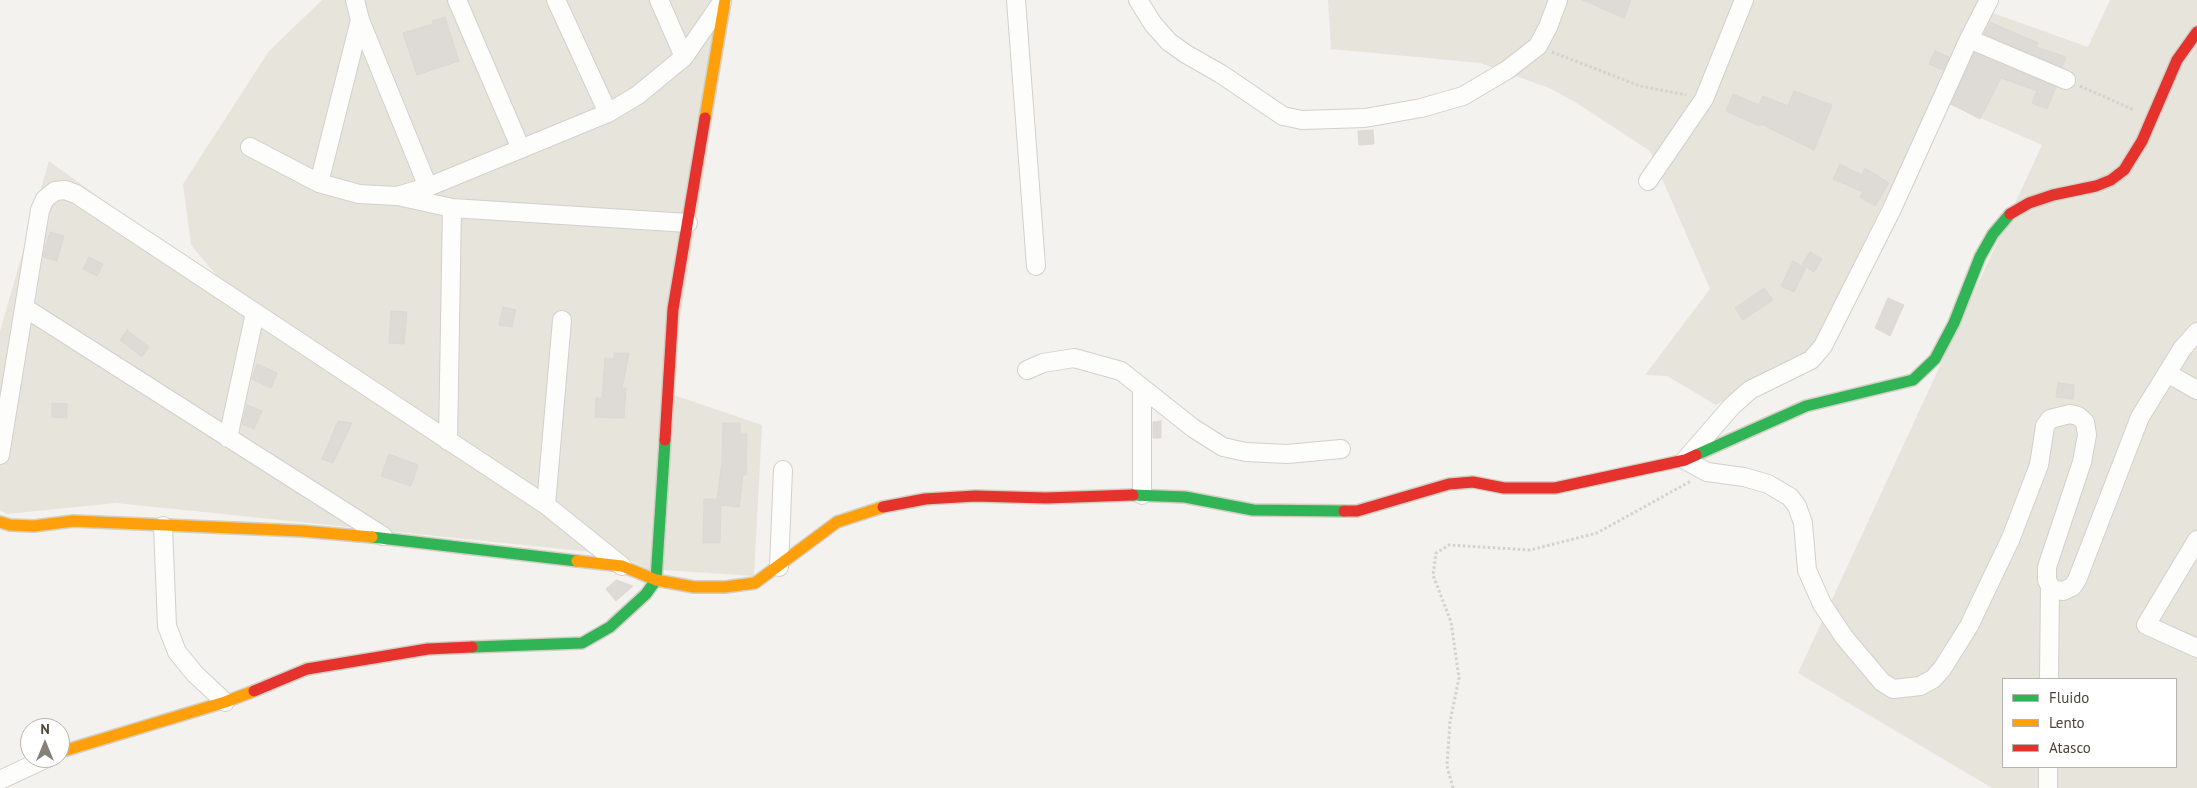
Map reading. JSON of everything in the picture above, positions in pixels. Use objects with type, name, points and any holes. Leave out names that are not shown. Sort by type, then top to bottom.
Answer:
[{"type":"street","points":[[355,0],[360,20],[428,187]]},
{"type":"street","points":[[457,0],[521,149]]},
{"type":"street","points":[[556,0],[608,113]]},
{"type":"street","points":[[658,0],[684,57]]},
{"type":"street","points":[[398,196],[428,187],[608,113],[638,95],[684,57],[724,0]]},
{"type":"street","points":[[70,749],[225,702],[307,669],[428,649],[582,643],[610,627],[656,580],[673,309],[724,0]]},
{"type":"street","points":[[1016,0],[1036,266]]},
{"type":"street","points":[[1138,0],[1153,24],[1169,42],[1283,116],[1302,120],[1365,118],[1421,108],[1463,96],[1507,70],[1538,46],[1548,28],[1558,0]]},
{"type":"street","points":[[1648,181],[1704,99],[1744,0]]},
{"type":"street","points":[[1685,460],[1732,406],[1750,390],[1811,360],[1823,346],[1891,211],[1969,39],[1989,0]]},
{"type":"street","points":[[319,183],[360,20]]},
{"type":"street","points":[[0,522],[10,525],[34,526],[73,521],[302,531],[386,538],[622,566],[656,580],[694,587],[725,587],[755,583],[837,522],[894,504],[925,499],[975,496],[1046,498],[1142,495],[1185,497],[1253,510],[1357,511],[1449,484],[1473,482],[1504,488],[1555,488],[1685,460],[1806,406],[1913,380],[1935,359],[1970,286],[1980,257],[1993,234],[2008,215],[2045,198],[2111,180],[2124,170],[2142,141],[2177,60],[2197,32]]},
{"type":"street","points":[[1969,39],[2066,80]]},
{"type":"street","points":[[250,147],[319,183],[358,194],[398,196],[452,208],[688,223]]},
{"type":"street","points":[[0,455],[40,210],[55,191],[65,190],[76,194],[546,505],[622,566]]},
{"type":"street","points":[[448,441],[452,208]]},
{"type":"street","points":[[25,308],[386,538]]},
{"type":"street","points":[[228,438],[256,313]]},
{"type":"street","points":[[546,505],[562,320]]},
{"type":"street","points":[[1685,460],[1707,472],[1744,477],[1768,484],[1790,497],[1797,506],[1803,523],[1808,570],[1822,604],[1844,637],[1882,682],[1893,689],[1920,686],[1938,674],[1969,626],[2011,538],[2039,465],[2045,426],[2050,419],[2059,415],[2070,414],[2078,416],[2085,422],[2086,435],[2082,462],[2050,558],[2047,580],[2055,590],[2063,591],[2072,587],[2077,580],[2140,417],[2182,349],[2197,332]]},
{"type":"street","points":[[1027,370],[1043,363],[1074,358],[1121,371],[1193,428],[1222,447],[1246,452],[1288,454],[1341,449]]},
{"type":"street","points":[[2167,373],[2197,390]]},
{"type":"street","points":[[1142,388],[1142,495]]},
{"type":"street","points":[[779,567],[783,470]]},
{"type":"street","points":[[163,526],[167,626],[177,652],[195,674],[225,702]]},
{"type":"street","points":[[2197,540],[2146,625],[2197,648]]},
{"type":"street","points":[[2049,678],[2050,586]]},
{"type":"street","points":[[0,780],[26,768]]},
{"type":"street","points":[[2048,768],[2048,788]]},
{"type":"path","points":[[1538,46],[1640,86],[1704,99]]},
{"type":"path","points":[[2066,80],[2152,118]]},
{"type":"path","points":[[1453,788],[1448,766],[1450,722],[1459,678],[1451,622],[1433,575],[1436,553],[1448,545],[1530,550],[1597,533],[1707,472]]},
{"type":"shaded area","points":[[322,0],[732,0],[668,393],[762,425],[754,576],[648,569],[620,555],[116,503],[7,514],[0,510],[0,331],[49,161],[231,293],[191,245],[183,184],[269,51]]},
{"type":"shaded area","points":[[1328,0],[1983,0],[1979,8],[2088,47],[2110,0],[2197,0],[2197,788],[1992,788],[1798,673],[2042,145],[1935,98],[1811,351],[1716,405],[1667,376],[1645,375],[1710,289],[1650,151],[1575,102],[1549,88],[1480,63],[1331,49]]},
{"type":"building","points":[[1582,0],[1631,0],[1624,18]]},
{"type":"building","points":[[445,17],[459,61],[417,75],[403,33],[433,24],[432,21]]},
{"type":"building","points":[[1990,22],[2038,43],[2036,47],[2066,57],[2062,67],[1984,34]]},
{"type":"building","points":[[1935,51],[1949,57],[1943,70],[1929,64]]},
{"type":"building","points":[[1974,53],[2056,87],[2047,109],[2032,103],[2037,91],[2001,78],[1980,119],[1951,104]]},
{"type":"building","points":[[1794,91],[1832,105],[1814,150],[1761,124],[1760,126],[1726,111],[1733,94],[1759,105],[1763,96],[1788,106]]},
{"type":"building","points":[[1373,130],[1374,144],[1359,145],[1358,131]]},
{"type":"building","points":[[1840,164],[1862,175],[1865,168],[1889,183],[1875,206],[1860,197],[1863,192],[1833,179]]},
{"type":"building","points":[[50,232],[64,236],[57,261],[43,257]]},
{"type":"building","points":[[1810,252],[1822,259],[1814,272],[1802,264]]},
{"type":"building","points":[[89,257],[103,264],[97,276],[83,269]]},
{"type":"building","points":[[1793,261],[1806,268],[1794,292],[1781,286]]},
{"type":"building","points":[[1764,288],[1773,300],[1743,320],[1735,308]]},
{"type":"building","points":[[1888,298],[1904,305],[1890,336],[1875,328]]},
{"type":"building","points":[[503,307],[516,310],[512,327],[499,325]]},
{"type":"building","points":[[391,311],[407,312],[404,344],[389,343]]},
{"type":"building","points":[[127,330],[149,347],[142,357],[120,340]]},
{"type":"building","points":[[614,353],[629,353],[622,388],[626,388],[624,418],[595,417],[596,398],[602,398],[605,358],[614,359]]},
{"type":"building","points":[[257,364],[277,373],[271,388],[252,379]]},
{"type":"building","points":[[2058,383],[2074,385],[2073,399],[2056,397]]},
{"type":"building","points":[[52,403],[67,404],[67,418],[52,417]]},
{"type":"building","points":[[247,405],[262,411],[254,429],[242,424]]},
{"type":"building","points":[[338,421],[352,423],[333,463],[322,459]]},
{"type":"building","points":[[1161,421],[1161,438],[1153,438],[1153,422]]},
{"type":"building","points":[[723,423],[740,423],[740,434],[747,434],[746,475],[743,475],[739,507],[721,505],[720,543],[703,543],[704,499],[717,499],[722,462]]},
{"type":"building","points":[[389,454],[418,465],[411,486],[381,476]]},
{"type":"building","points":[[616,580],[633,586],[616,601],[606,589]]},
{"type":"traffic: fast","points":[[1696,455],[1806,406],[1913,380],[1935,359],[1954,323],[1980,257],[1993,234],[2010,214]]},
{"type":"traffic: fast","points":[[472,647],[582,643],[610,627],[646,594],[656,580],[665,440]]},
{"type":"traffic: fast","points":[[1133,495],[1185,497],[1253,510],[1344,511]]},
{"type":"traffic: fast","points":[[372,537],[577,561]]},
{"type":"traffic: slow","points":[[705,118],[725,0]]},
{"type":"traffic: slow","points":[[577,561],[622,566],[656,580],[694,587],[725,587],[755,583],[837,522],[883,507]]},
{"type":"traffic: slow","points":[[0,522],[10,525],[34,526],[73,521],[302,531],[372,537]]},
{"type":"traffic: slow","points":[[70,749],[225,702],[254,691]]},
{"type":"traffic: jam","points":[[2010,214],[2029,203],[2053,195],[2096,186],[2111,180],[2124,170],[2142,141],[2177,60],[2197,32]]},
{"type":"traffic: jam","points":[[665,440],[673,309],[705,118]]},
{"type":"traffic: jam","points":[[1344,511],[1357,511],[1449,484],[1473,482],[1504,488],[1555,488],[1685,460],[1696,455]]},
{"type":"traffic: jam","points":[[883,507],[925,499],[975,496],[1046,498],[1133,495]]},
{"type":"traffic: jam","points":[[254,691],[307,669],[428,649],[472,647]]}]
